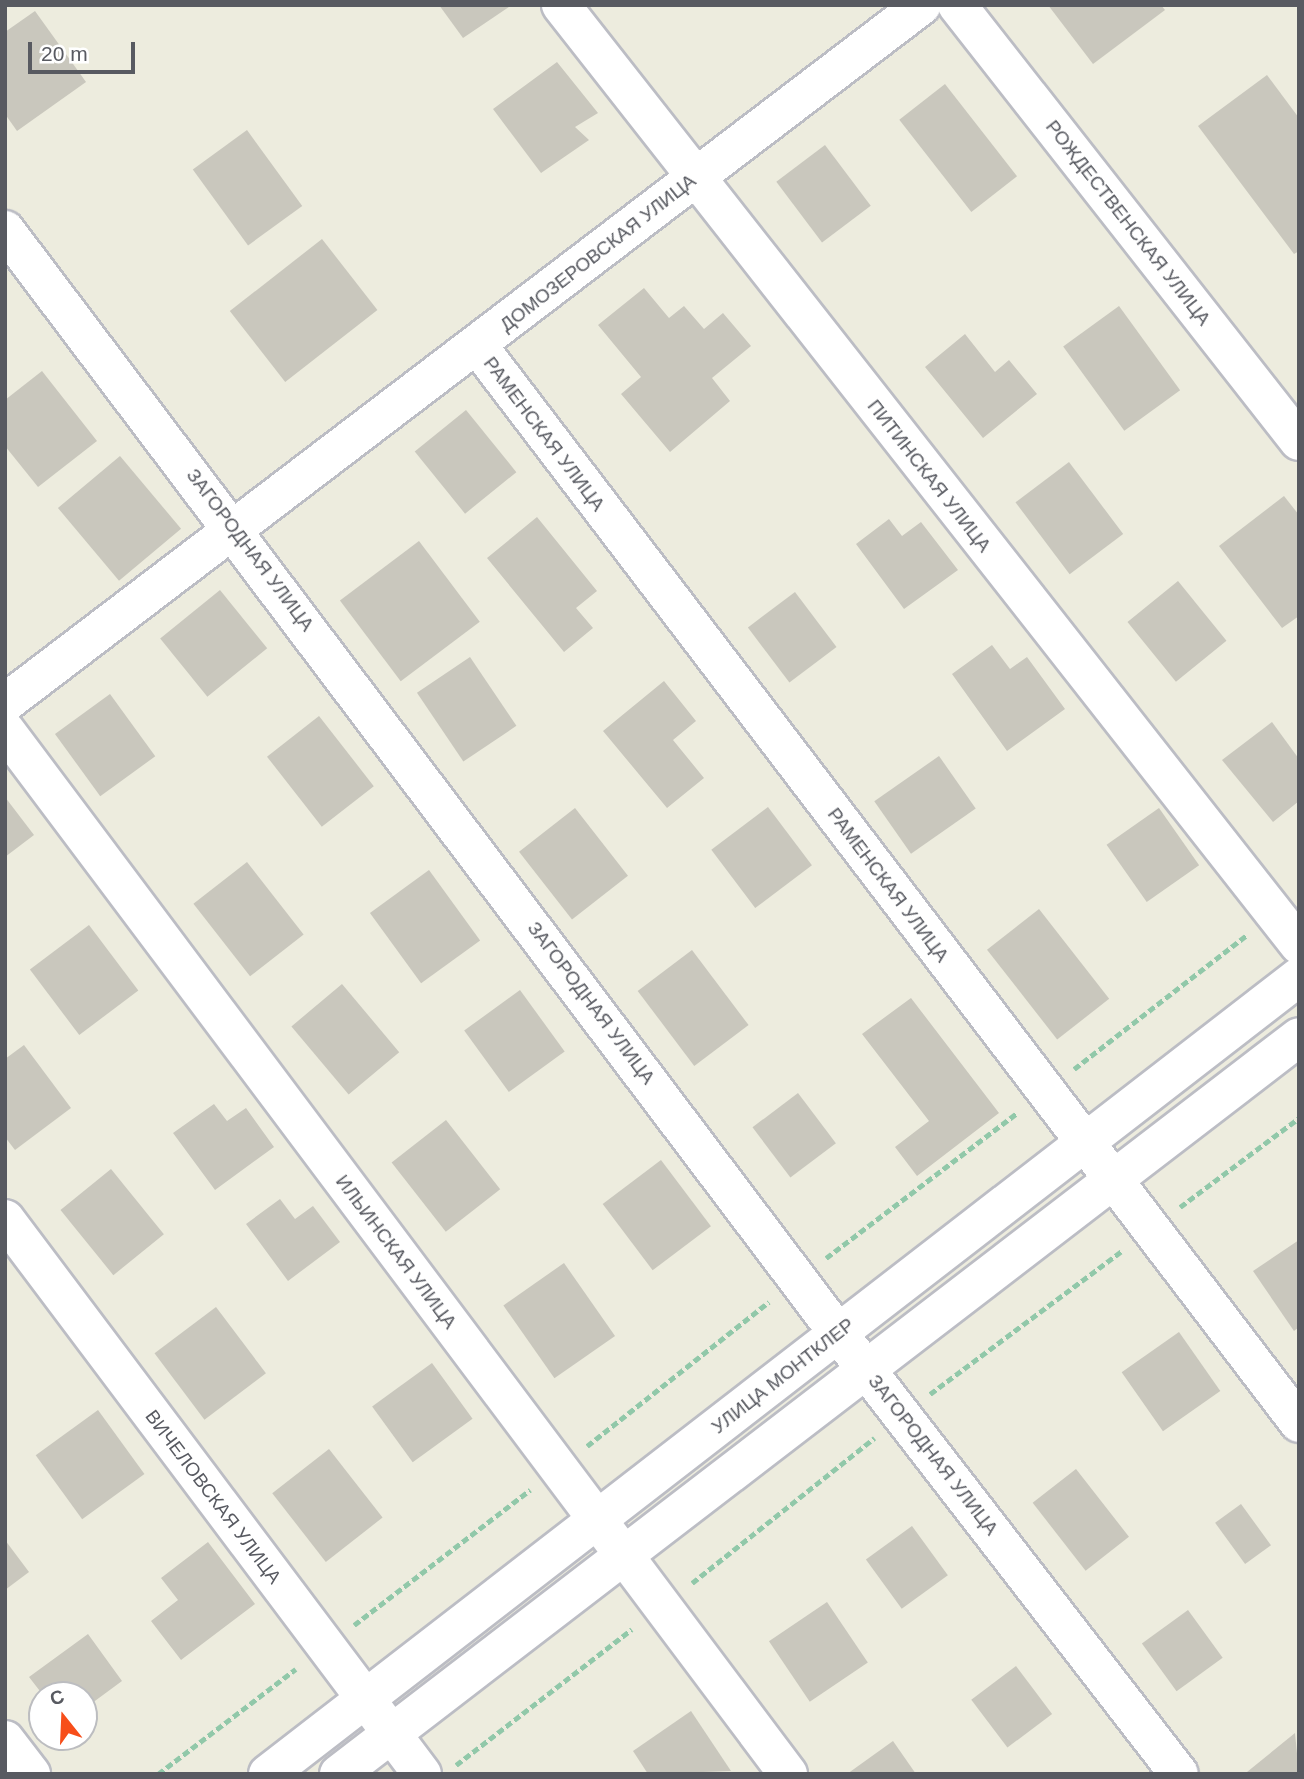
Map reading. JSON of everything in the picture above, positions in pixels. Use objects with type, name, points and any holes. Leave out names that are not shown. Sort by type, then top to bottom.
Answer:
[{"type":"street","name":"ПИТИНСКАЯ УЛИЦА","points":[[561,5],[694,178],[1299,946]]},
{"type":"street","name":"ДОМОЗЕРОВСКАЯ УЛИЦА","points":[[5,703],[478,346],[922,5]]},
{"type":"street","name":"РОЖДЕСТВЕНСКАЯ УЛИЦА","points":[[957,5],[1299,441]]},
{"type":"street","name":"ЗАГОРОДНАЯ УЛИЦА","points":[[5,230],[234,529],[838,1333],[1179,1774]]},
{"type":"street","name":"РАМЕНСКАЯ УЛИЦА","points":[[478,346],[1299,1423]]},
{"type":"street","name":"ИЛЬИНСКАЯ УЛИЦА","points":[[5,730],[788,1774]]},
{"type":"street","name":"УЛИЦА МОНТКЛЕР","points":[[268,1774],[1299,977]]},
{"type":"street","points":[[339,1774],[1114,1182],[1299,1037]]},
{"type":"street","name":"ВИЧЕЛОВСКАЯ УЛИЦА","points":[[5,1219],[422,1774]]},
{"type":"street","points":[[5,1740],[31,1774]]},
{"type":"path","points":[[158,1774],[1274,914]]},
{"type":"path","points":[[444,1774],[662,1607],[903,1414],[1299,1118]]},
{"type":"building","points":[[439,5],[512,5],[463,38]]},
{"type":"building","points":[[1048,5],[1161,5],[1165,10],[1093,64]]},
{"type":"building","points":[[35,11],[86,82],[17,131],[5,114],[5,32]]},
{"type":"building","points":[[557,62],[598,113],[575,127],[589,140],[541,173],[493,109]]},
{"type":"building","points":[[1267,75],[1299,118],[1299,251],[1294,254],[1198,126]]},
{"type":"building","points":[[945,84],[1017,176],[971,212],[899,120]]},
{"type":"building","points":[[247,130],[302,206],[248,245],[193,169]]},
{"type":"building","points":[[825,145],[871,206],[822,242],[776,182]]},
{"type":"building","points":[[322,239],[377,310],[285,382],[230,311]]},
{"type":"building","points":[[644,288],[669,318],[684,306],[704,329],[723,313],[751,346],[712,378],[730,401],[670,452],[621,394],[641,377],[598,325]]},
{"type":"building","points":[[1119,306],[1180,390],[1124,431],[1063,347]]},
{"type":"building","points":[[965,334],[995,372],[1009,360],[1037,394],[983,438],[925,367]]},
{"type":"building","points":[[42,371],[97,441],[38,487],[5,446],[5,400]]},
{"type":"building","points":[[466,410],[516,472],[465,514],[415,452]]},
{"type":"building","points":[[120,456],[181,529],[119,581],[58,508]]},
{"type":"building","points":[[1069,462],[1123,534],[1070,574],[1015,502]]},
{"type":"building","points":[[1284,496],[1299,515],[1299,616],[1282,628],[1219,546]]},
{"type":"building","points":[[537,517],[597,591],[576,608],[593,628],[564,652],[487,558]]},
{"type":"building","points":[[889,519],[902,536],[921,522],[958,570],[904,609],[856,544]]},
{"type":"building","points":[[419,541],[480,622],[401,681],[340,601]]},
{"type":"building","points":[[1178,581],[1226,641],[1176,682],[1127,622]]},
{"type":"building","points":[[220,590],[267,648],[207,697],[160,638]]},
{"type":"building","points":[[795,592],[837,647],[789,683],[748,628]]},
{"type":"building","points":[[992,645],[1010,669],[1027,657],[1065,709],[1007,751],[952,674]]},
{"type":"building","points":[[470,657],[516,726],[463,762],[417,693]]},
{"type":"building","points":[[664,681],[696,721],[673,740],[704,778],[667,808],[603,731]]},
{"type":"building","points":[[110,694],[155,756],[100,796],[55,734]]},
{"type":"building","points":[[319,716],[374,786],[322,827],[267,757]]},
{"type":"building","points":[[1272,722],[1299,759],[1299,801],[1273,822],[1222,760]]},
{"type":"building","points":[[939,756],[976,808],[911,854],[874,801]]},
{"type":"building","points":[[5,797],[34,835],[5,857]]},
{"type":"building","points":[[768,807],[812,865],[755,908],[711,850]]},
{"type":"building","points":[[575,808],[628,876],[572,919],[519,852]]},
{"type":"building","points":[[1159,808],[1199,865],[1147,902],[1107,845]]},
{"type":"building","points":[[247,862],[304,934],[250,976],[193,904]]},
{"type":"building","points":[[429,870],[480,940],[421,983],[370,913]]},
{"type":"building","points":[[1039,909],[1109,999],[1057,1039],[987,950]]},
{"type":"building","points":[[89,925],[138,990],[79,1035],[30,970]]},
{"type":"building","points":[[692,950],[749,1025],[694,1066],[638,991]]},
{"type":"building","points":[[342,984],[399,1052],[349,1095],[291,1026]]},
{"type":"building","points":[[520,990],[565,1051],[509,1092],[464,1031]]},
{"type":"building","points":[[911,998],[999,1113],[917,1176],[895,1147],[929,1121],[862,1034]]},
{"type":"building","points":[[24,1045],[71,1108],[15,1150],[5,1137],[5,1059]]},
{"type":"building","points":[[798,1093],[836,1143],[790,1178],[752,1127]]},
{"type":"building","points":[[214,1104],[227,1121],[246,1108],[274,1147],[215,1190],[173,1133]]},
{"type":"building","points":[[446,1120],[500,1189],[446,1232],[392,1162]]},
{"type":"building","points":[[661,1160],[711,1226],[653,1270],[603,1204]]},
{"type":"building","points":[[111,1169],[164,1234],[113,1275],[60,1210]]},
{"type":"building","points":[[280,1199],[295,1219],[313,1206],[340,1242],[288,1281],[246,1224]]},
{"type":"building","points":[[1299,1240],[1299,1327],[1294,1331],[1253,1271]]},
{"type":"building","points":[[564,1263],[615,1336],[554,1378],[503,1305]]},
{"type":"building","points":[[216,1307],[266,1373],[204,1420],[155,1353]]},
{"type":"building","points":[[1179,1332],[1220,1391],[1163,1431],[1122,1372]]},
{"type":"building","points":[[432,1363],[473,1419],[413,1462],[372,1406]]},
{"type":"building","points":[[98,1410],[144,1474],[82,1519],[36,1455]]},
{"type":"building","points":[[329,1449],[383,1518],[326,1562],[272,1493]]},
{"type":"building","points":[[1076,1469],[1129,1537],[1086,1571],[1033,1503]]},
{"type":"building","points":[[1241,1504],[1271,1545],[1245,1564],[1215,1523]]},
{"type":"building","points":[[912,1526],[948,1575],[902,1609],[866,1560]]},
{"type":"building","points":[[5,1540],[29,1572],[5,1590]]},
{"type":"building","points":[[208,1542],[255,1604],[181,1660],[151,1621],[178,1600],[161,1578]]},
{"type":"building","points":[[827,1602],[868,1663],[810,1702],[769,1641]]},
{"type":"building","points":[[1188,1610],[1223,1658],[1177,1691],[1142,1644]]},
{"type":"building","points":[[88,1634],[122,1681],[98,1699],[98,1681],[32,1681],[29,1677]]},
{"type":"building","points":[[1016,1666],[1052,1714],[1007,1748],[971,1700]]},
{"type":"building","points":[[691,1711],[731,1771],[648,1774],[633,1751]]},
{"type":"building","points":[[1295,1733],[1299,1774],[1248,1774],[1247,1772]]},
{"type":"building","points":[[893,1741],[916,1774],[847,1774]]}]
